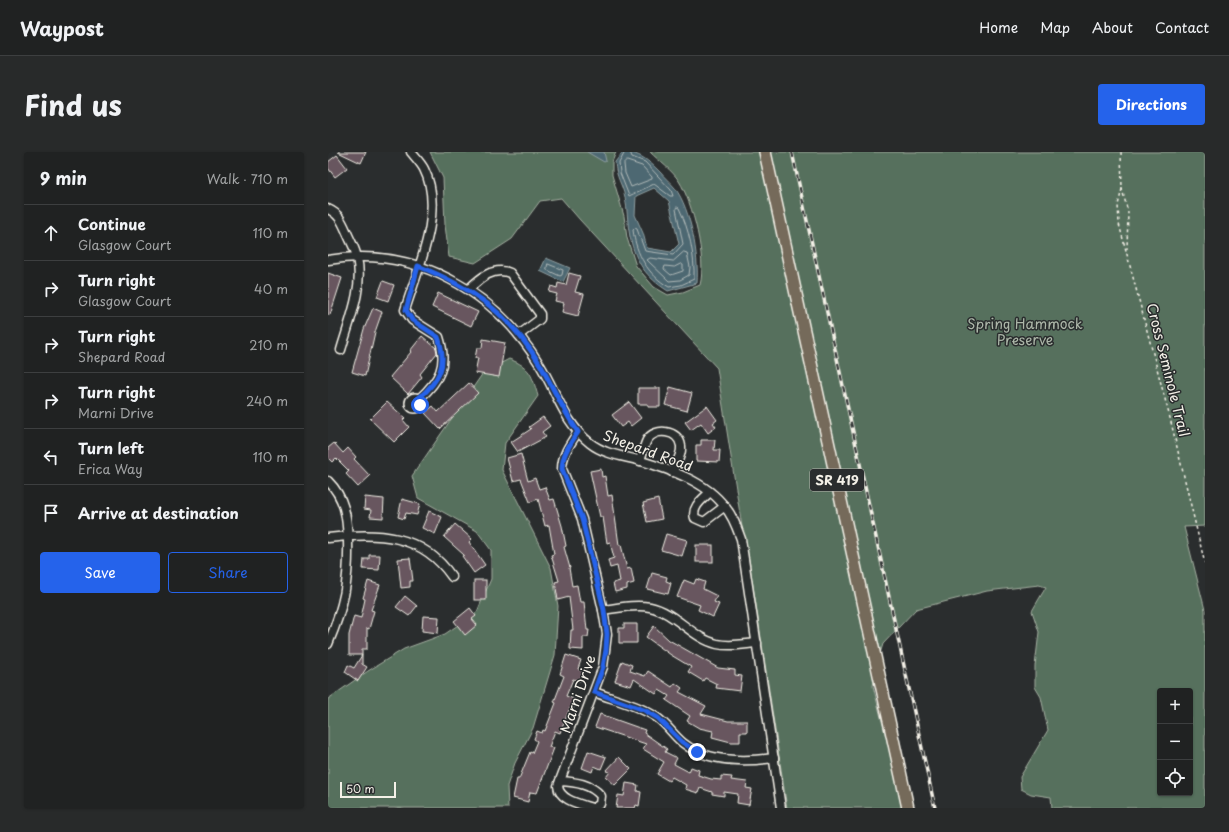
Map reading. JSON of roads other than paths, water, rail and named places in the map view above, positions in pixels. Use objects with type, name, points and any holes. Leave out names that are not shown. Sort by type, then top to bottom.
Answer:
[{"type":"main road","name":"SR 419","points":[[765,152],[908,808]]},
{"type":"street","points":[[411,152],[424,168],[430,184],[432,199],[431,226],[406,310],[412,320],[438,337],[442,347],[440,375],[429,390],[418,399]]},
{"type":"street","points":[[328,210],[333,212],[341,219],[357,258],[358,280],[355,298],[341,350]]},
{"type":"street","name":"Shepard Road","points":[[328,260],[357,258],[390,260],[418,266],[449,278],[469,289],[506,320],[519,335],[541,366],[578,432],[592,444],[607,452],[672,472],[694,482],[710,492],[725,506],[734,520],[741,539],[781,808]]},
{"type":"street","points":[[469,289],[478,281],[496,270],[504,270],[510,273],[540,314],[540,319],[519,335]]},
{"type":"street","points":[[640,461],[648,439],[655,433],[663,431],[672,433],[681,445],[681,453],[672,472]]},
{"type":"street","name":"Marni Drive","points":[[560,781],[603,667],[607,634],[604,610],[582,519],[562,469],[562,461],[578,432]]},
{"type":"street","points":[[328,481],[336,489],[343,502],[347,514],[348,537],[348,580],[338,619],[328,644]]},
{"type":"street","points":[[710,492],[696,506],[694,510],[695,518],[704,522],[725,506]]},
{"type":"street","points":[[328,538],[382,536],[401,539],[417,545],[433,555],[452,577]]},
{"type":"street","points":[[604,610],[639,606],[650,607],[662,611],[716,644],[757,644]]},
{"type":"street","points":[[594,692],[644,710],[658,718],[682,742],[697,752],[740,761],[774,758]]},
{"type":"street","points":[[560,781],[576,783],[596,791],[601,796],[600,804],[593,808],[564,797],[559,791],[560,781]]},
{"type":"water","points":[[587,152],[604,152],[606,161],[604,162]]},
{"type":"water","points":[[623,152],[639,155],[652,164],[675,188],[681,197],[690,221],[697,260],[697,283],[668,291],[648,275],[643,268],[632,246],[628,227],[625,197],[615,162]],"holes":[[[654,188],[669,201],[679,244],[671,252],[647,248],[643,233],[635,215],[636,196]]]},
{"type":"water","points":[[546,258],[570,268],[563,282],[540,271]]},
{"type":"railway","points":[[792,152],[935,808]]},
{"type":"park label","name":"Spring Hammock Preserve","points":[[1025,332]]}]
